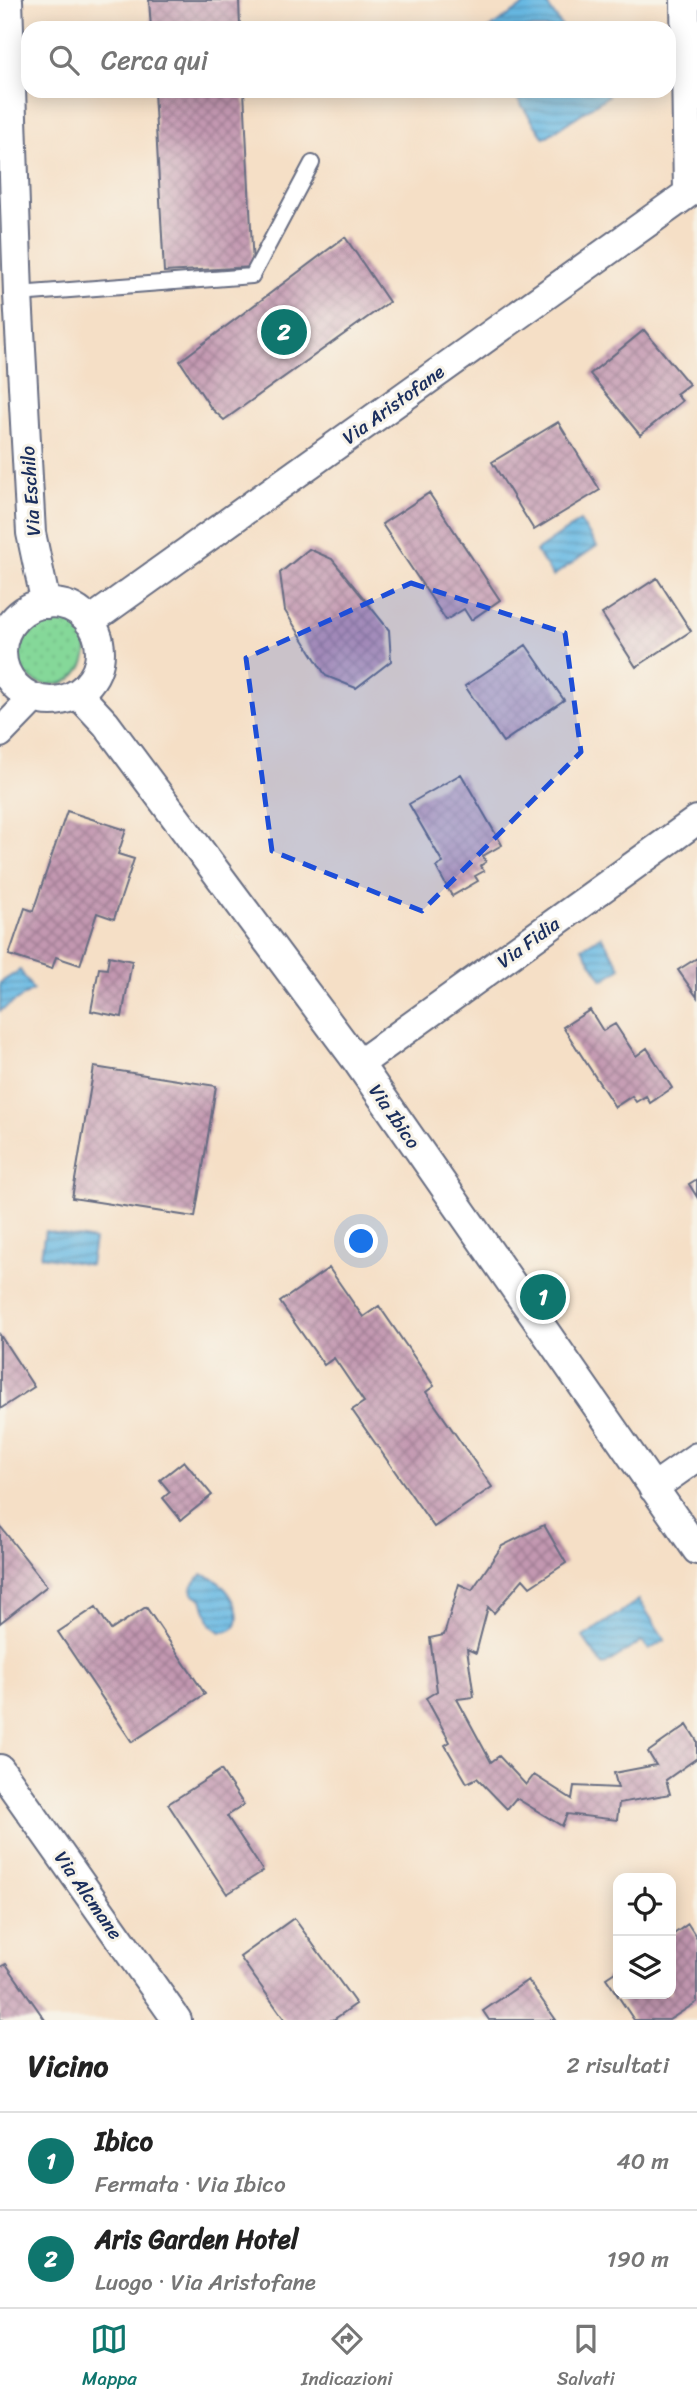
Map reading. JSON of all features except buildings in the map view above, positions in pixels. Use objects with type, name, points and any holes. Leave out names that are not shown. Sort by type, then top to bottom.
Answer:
[{"type":"street","name":"Via Eschilo","points":[[8,0],[18,294],[31,533],[46,604]]},
{"type":"street","points":[[685,0],[693,190]]},
{"type":"street","name":"Via Aristofane","points":[[89,622],[693,190]]},
{"type":"street","points":[[55,603],[71,607],[89,622],[96,630],[100,661],[95,676],[78,694],[56,702],[33,699],[4,677],[1,654],[3,637],[11,622],[23,611],[38,604],[55,603]]},
{"type":"street","name":"Via Ibico","points":[[78,694],[106,724],[359,1064],[697,1550]]},
{"type":"street","points":[[0,733],[33,699]]},
{"type":"street","name":"Via Fidia","points":[[359,1064],[697,820]]},
{"type":"street","points":[[653,1489],[697,1457]]},
{"type":"street","name":"Via Alcmane","points":[[0,1769],[177,2020]]},
{"type":"lane","points":[[18,294],[252,276],[312,163]]},
{"type":"highlighted area","points":[[411,583],[565,633],[581,752],[422,911],[272,851],[246,658]]},
{"type":"green space","points":[[51,613],[71,619],[81,629],[87,649],[81,669],[71,679],[51,685],[31,679],[21,669],[15,649],[21,629],[31,619]]},
{"type":"water","points":[[532,0],[544,0],[558,21],[500,21]]},
{"type":"water","points":[[517,98],[605,98],[544,138]]},
{"type":"water","points":[[580,521],[597,546],[553,576],[536,551]]},
{"type":"water","points":[[601,936],[621,968],[603,980],[582,948]]},
{"type":"water","points":[[20,970],[33,990],[0,1011],[0,983]]},
{"type":"water","points":[[45,1231],[94,1240],[90,1265],[41,1256]]},
{"type":"water","points":[[202,1575],[221,1585],[235,1604],[237,1623],[232,1629],[221,1632],[210,1624],[202,1599],[192,1593],[194,1582]]},
{"type":"water","points":[[639,1600],[665,1640],[649,1650],[642,1641],[603,1666],[583,1637]]},
{"type":"place","name":"Aris Garden Hotel","points":[[284,332]]},
{"type":"place","name":"Ibico","points":[[543,1297]]}]
